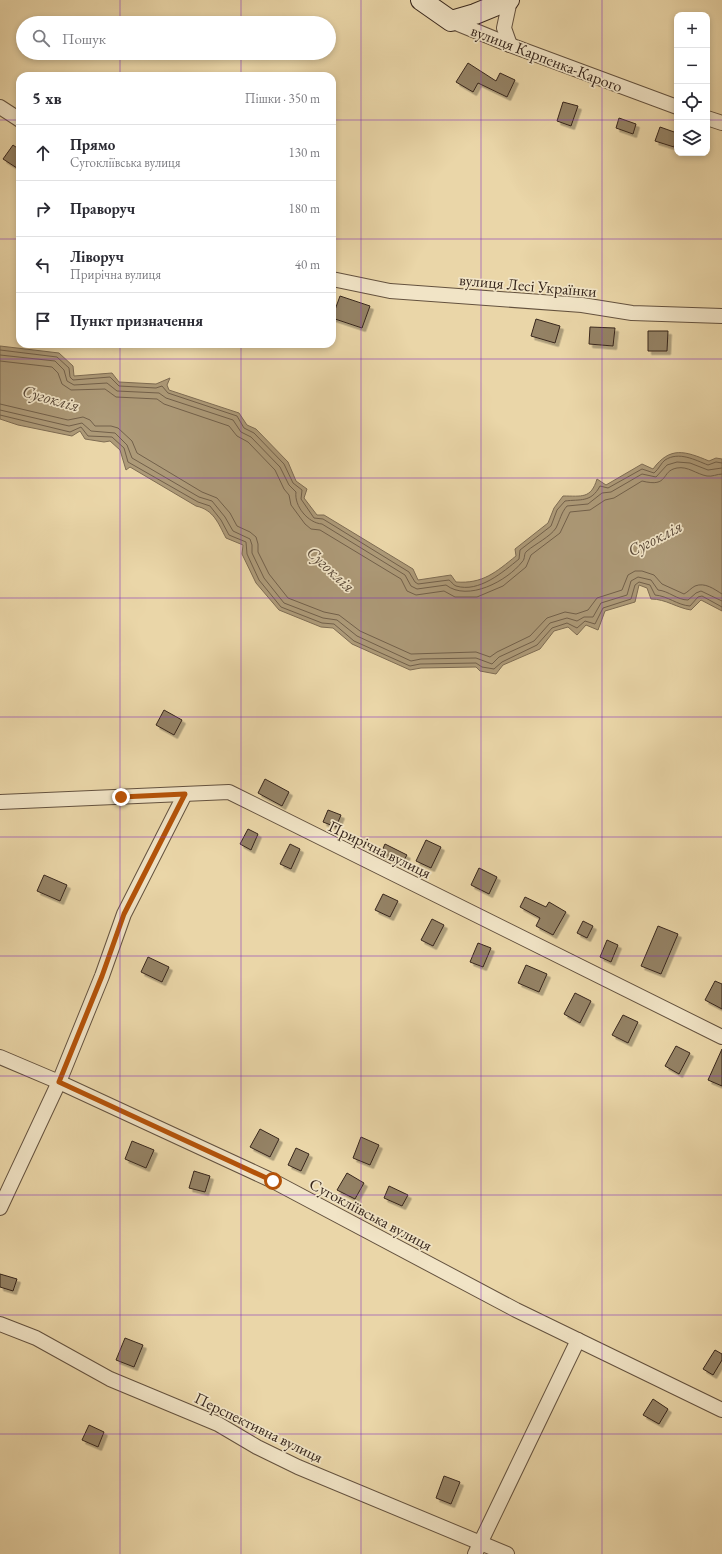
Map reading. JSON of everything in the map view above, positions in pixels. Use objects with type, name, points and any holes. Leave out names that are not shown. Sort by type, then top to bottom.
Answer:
[{"type":"street","name":"вулиця Карпенка-Карого","points":[[421,0],[451,21],[510,45],[674,106]]},
{"type":"street","points":[[451,21],[475,14],[509,0]]},
{"type":"street","points":[[509,0],[504,28],[510,45]]},
{"type":"street","points":[[0,107],[16,117]]},
{"type":"street","points":[[710,119],[722,123]]},
{"type":"street","name":"вулиця Лесі Українки","points":[[336,280],[390,291],[582,305],[632,313],[722,316]]},
{"type":"street","name":"Прирічна вулиця","points":[[0,802],[229,792],[722,1037]]},
{"type":"street","points":[[0,1208],[59,1082],[102,976],[124,914],[185,794]]},
{"type":"street","name":"Сугокліївська вулиця","points":[[0,1057],[59,1082],[273,1181],[516,1310],[722,1410]]},
{"type":"street","name":"Перспективна вулиця","points":[[0,1324],[36,1338],[110,1380],[218,1424],[257,1447],[298,1467],[478,1548],[507,1554]]},
{"type":"street","points":[[478,1548],[578,1340]]},
{"type":"water","name":"Сугоклія","points":[[0,346],[59,353],[73,366],[74,376],[112,373],[119,382],[156,384],[170,378],[167,385],[169,390],[239,413],[247,425],[256,429],[288,462],[296,481],[307,489],[304,498],[317,515],[324,515],[413,569],[418,580],[451,575],[456,582],[466,582],[489,576],[516,556],[515,549],[548,523],[554,508],[563,496],[581,496],[589,493],[595,485],[597,479],[606,485],[642,464],[653,469],[666,457],[678,453],[693,455],[709,461],[716,458],[722,459],[722,611],[701,600],[691,610],[662,600],[651,599],[647,588],[639,585],[635,602],[605,611],[598,630],[586,625],[577,635],[568,627],[554,631],[540,649],[503,665],[496,674],[480,671],[476,667],[421,668],[410,670],[352,644],[333,628],[321,627],[279,610],[256,583],[242,554],[243,545],[226,538],[218,522],[207,511],[130,467],[126,470],[120,450],[110,441],[104,442],[85,439],[80,431],[72,436],[18,425],[0,419]]},
{"type":"building","points":[[468,63],[496,81],[500,73],[515,80],[507,97],[478,83],[473,92],[456,82]]},
{"type":"building","points":[[563,102],[578,106],[571,126],[557,121]]},
{"type":"building","points":[[619,118],[636,124],[633,134],[616,128]]},
{"type":"building","points":[[660,127],[674,132],[674,147],[655,141]]},
{"type":"building","points":[[13,145],[16,147],[16,167],[3,159]]},
{"type":"building","points":[[340,296],[370,306],[362,328],[336,319],[336,307]]},
{"type":"building","points":[[536,319],[560,326],[555,343],[531,336]]},
{"type":"building","points":[[590,327],[615,328],[613,346],[589,344]]},
{"type":"building","points":[[648,331],[668,331],[667,351],[648,351]]},
{"type":"building","points":[[164,710],[182,720],[174,735],[156,725]]},
{"type":"building","points":[[265,779],[289,792],[282,806],[258,793]]},
{"type":"building","points":[[328,810],[341,815],[336,827],[323,822]]},
{"type":"building","points":[[248,829],[258,834],[251,850],[240,844]]},
{"type":"building","points":[[426,840],[441,847],[431,868],[416,861]]},
{"type":"building","points":[[290,844],[300,849],[291,869],[280,864]]},
{"type":"building","points":[[385,844],[407,855],[401,865],[380,855]]},
{"type":"building","points":[[479,868],[497,877],[489,894],[471,885]]},
{"type":"building","points":[[44,875],[67,885],[60,901],[37,891]]},
{"type":"building","points":[[383,894],[398,901],[390,917],[375,910]]},
{"type":"building","points":[[525,897],[546,907],[549,902],[566,912],[553,935],[536,926],[540,918],[520,907]]},
{"type":"building","points":[[432,919],[444,925],[433,946],[421,940]]},
{"type":"building","points":[[583,921],[593,926],[587,938],[577,933]]},
{"type":"building","points":[[658,926],[678,934],[661,974],[641,966]]},
{"type":"building","points":[[607,940],[618,945],[611,962],[600,957]]},
{"type":"building","points":[[478,943],[491,948],[483,967],[470,962]]},
{"type":"building","points":[[148,957],[169,967],[162,982],[141,972]]},
{"type":"building","points":[[526,965],[547,974],[539,992],[518,983]]},
{"type":"building","points":[[715,981],[722,984],[722,1009],[705,1000]]},
{"type":"building","points":[[575,993],[591,1001],[580,1023],[564,1014]]},
{"type":"building","points":[[623,1015],[638,1022],[628,1043],[612,1035]]},
{"type":"building","points":[[676,1046],[690,1053],[679,1074],[665,1066]]},
{"type":"building","points":[[722,1049],[722,1086],[708,1080]]},
{"type":"building","points":[[260,1129],[279,1139],[270,1157],[250,1147]]},
{"type":"building","points":[[361,1137],[379,1145],[370,1165],[353,1158]]},
{"type":"building","points":[[132,1141],[154,1150],[146,1168],[125,1159]]},
{"type":"building","points":[[296,1148],[309,1154],[301,1171],[288,1165]]},
{"type":"building","points":[[194,1171],[210,1176],[205,1192],[189,1188]]},
{"type":"building","points":[[347,1173],[364,1183],[355,1199],[337,1190]]},
{"type":"building","points":[[389,1186],[408,1195],[402,1206],[384,1198]]},
{"type":"building","points":[[0,1274],[17,1279],[13,1291],[0,1287]]},
{"type":"building","points":[[125,1338],[143,1345],[134,1367],[116,1360]]},
{"type":"building","points":[[715,1350],[722,1354],[722,1360],[713,1375],[703,1369]]},
{"type":"building","points":[[653,1399],[668,1409],[659,1424],[643,1415]]},
{"type":"building","points":[[89,1425],[104,1432],[98,1447],[82,1440]]},
{"type":"building","points":[[444,1476],[460,1482],[451,1504],[436,1498]]},
{"type":"route","points":[[121,797],[185,794],[124,914],[102,976],[59,1082],[135,1119],[273,1181]]}]
